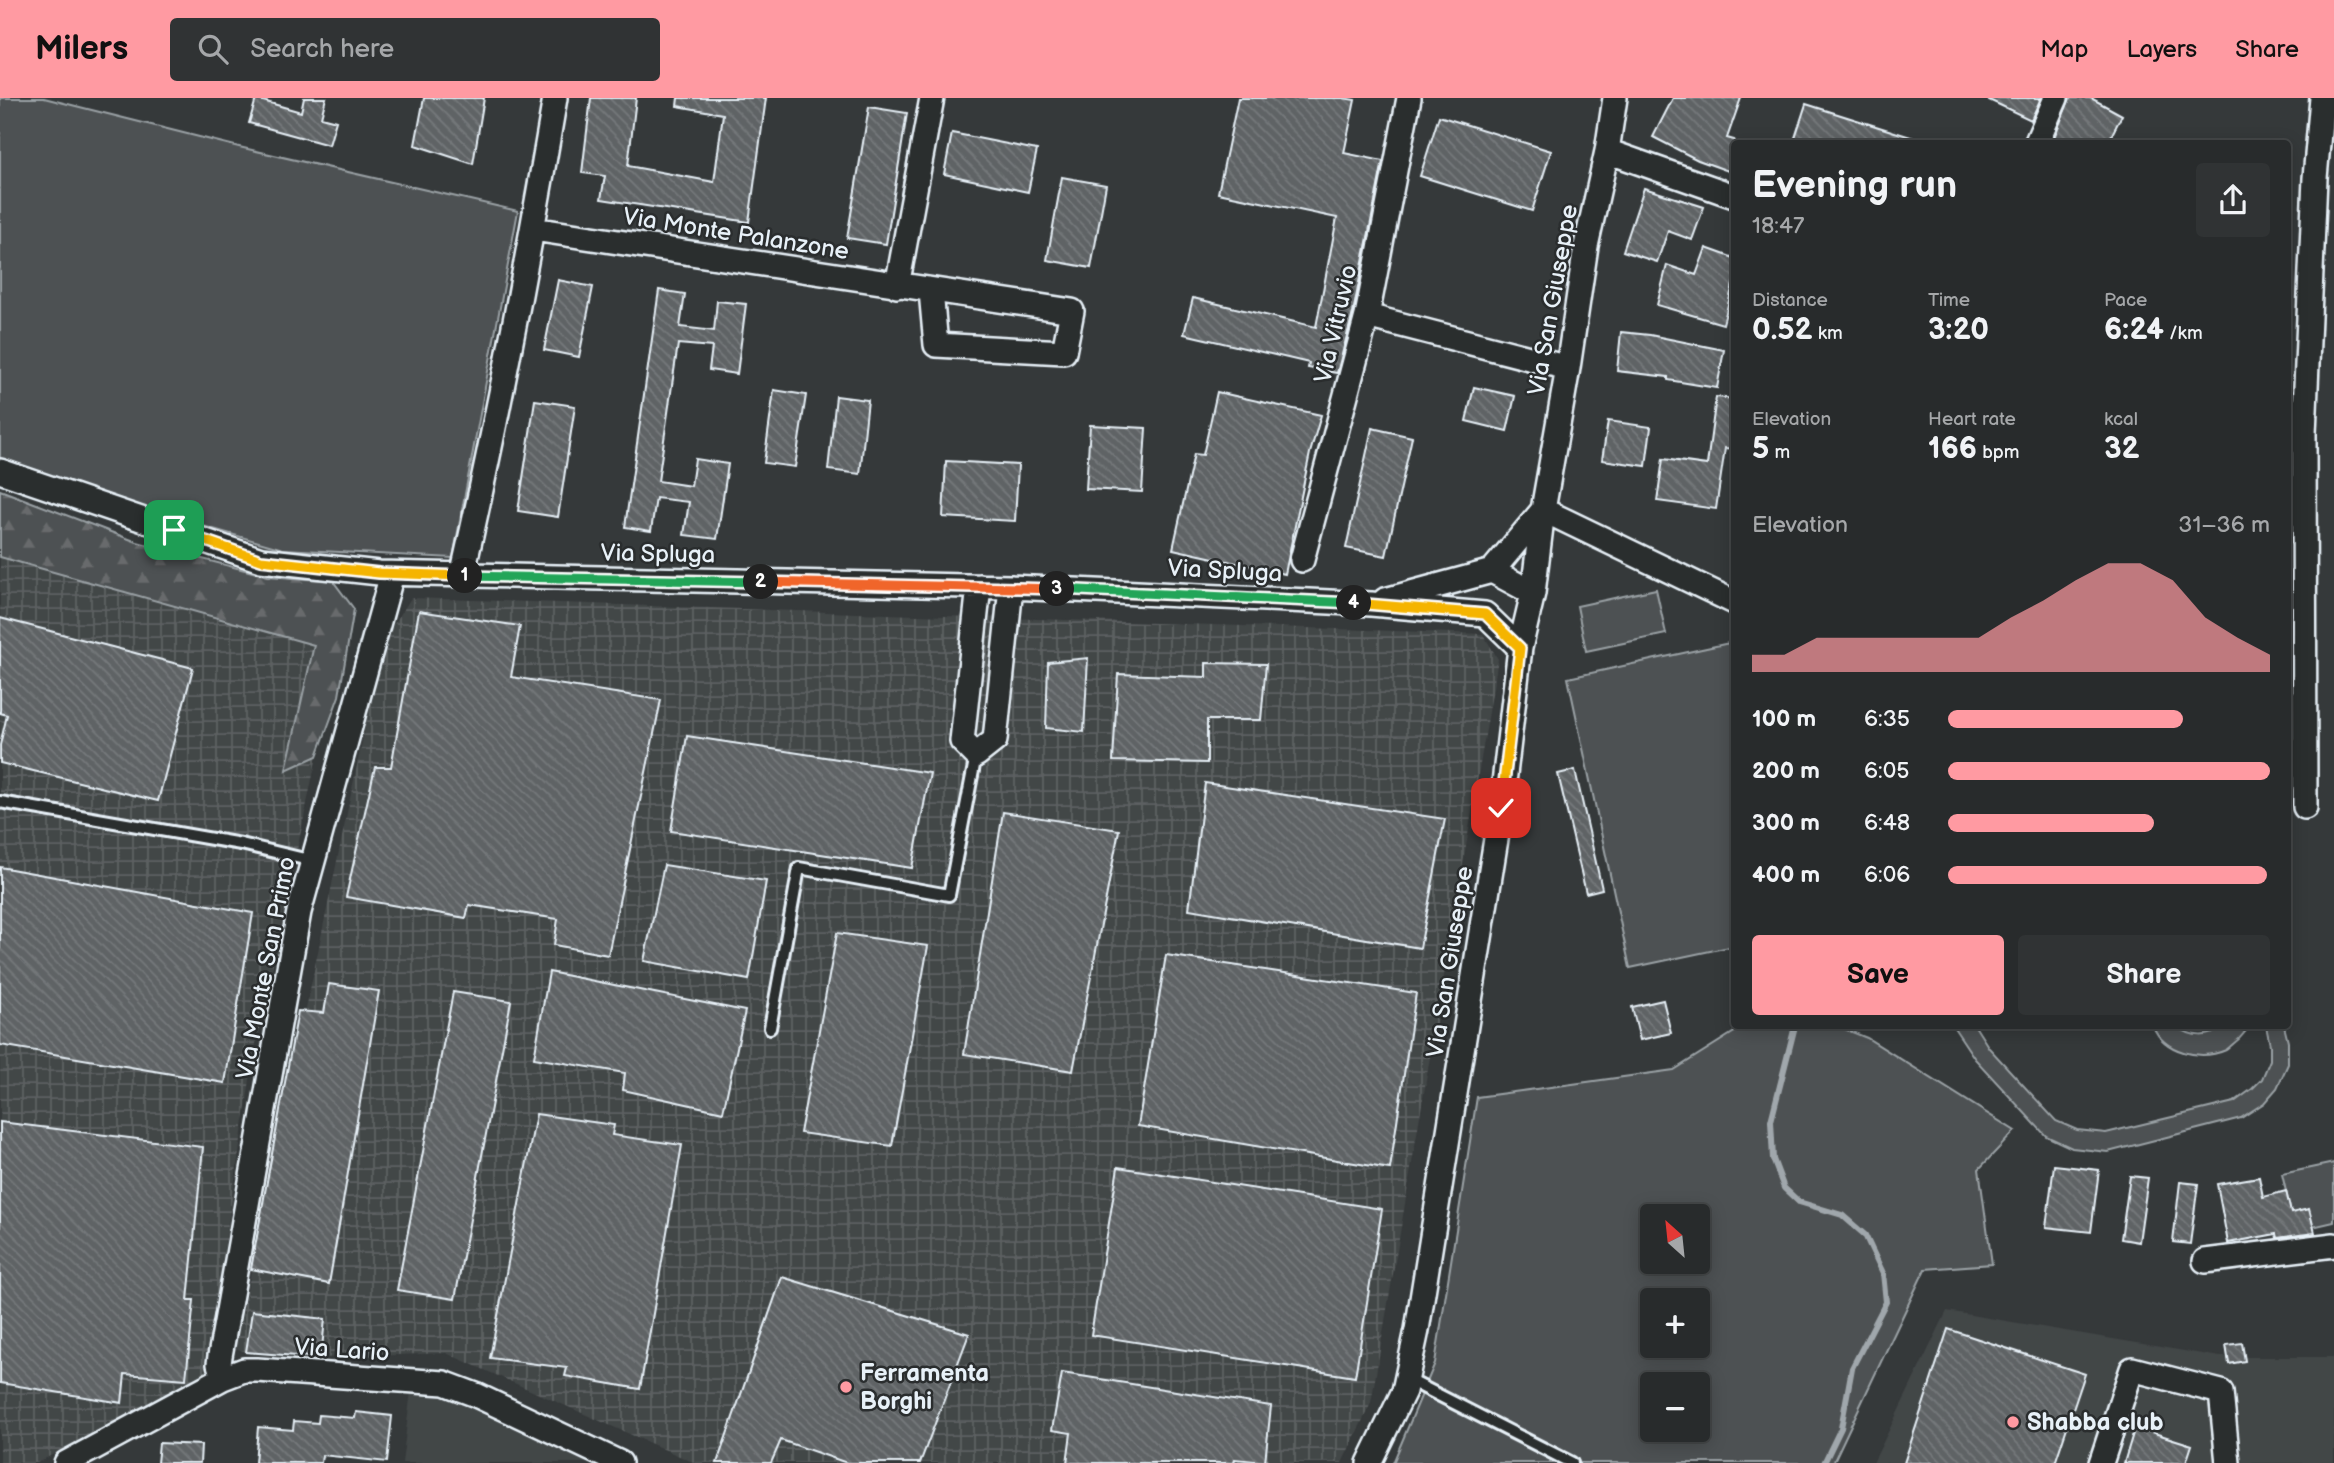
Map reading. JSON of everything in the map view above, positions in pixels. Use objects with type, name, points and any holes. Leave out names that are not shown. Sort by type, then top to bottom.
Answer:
[{"type":"street","points":[[462,576],[488,460],[533,229],[555,98]]},
{"type":"street","points":[[897,286],[932,98]]},
{"type":"street","name":"Via Vitruvio","points":[[1302,560],[1367,316],[1409,98]]},
{"type":"street","name":"Via San Giuseppe","points":[[1369,1463],[1390,1423],[1407,1379],[1417,1330],[1499,822],[1520,648],[1533,593],[1543,510],[1586,246],[1607,151],[1615,98]]},
{"type":"street","points":[[2038,140],[2056,98]]},
{"type":"street","points":[[2305,807],[2296,430],[2322,98]]},
{"type":"street","points":[[1607,151],[1731,195]]},
{"type":"street","name":"Via Monte Palanzone","points":[[533,229],[1072,311],[1064,352],[936,345],[931,291]]},
{"type":"street","points":[[1367,316],[1568,368]]},
{"type":"street","name":"Via Spluga","points":[[0,471],[261,560],[391,574],[979,586],[1371,604],[1485,614],[1520,648]]},
{"type":"street","points":[[1533,593],[1492,571],[1543,510],[1731,601]]},
{"type":"street","name":"Via Spluga","points":[[1371,604],[1492,571]]},
{"type":"street","name":"Via Monte San Primo","points":[[223,1378],[220,1356],[299,912],[391,574]]},
{"type":"street","points":[[979,586],[962,741],[976,755],[995,740],[1011,587]]},
{"type":"street","points":[[2205,1261],[2334,1245]]},
{"type":"street","points":[[2101,1463],[2132,1369],[2221,1392],[2228,1463]]},
{"type":"street","name":"Via Lario","points":[[66,1463],[223,1378],[244,1370],[444,1383],[476,1395],[620,1463]]},
{"type":"lane","points":[[770,1028],[799,868],[949,895],[976,755]]},
{"type":"lane","points":[[0,802],[241,844],[313,861]]},
{"type":"lane","points":[[1407,1379],[1572,1463]]},
{"type":"shaded area","points":[[0,557],[315,645],[287,770],[317,756],[254,1053],[206,1373],[37,1463],[0,1463]]},
{"type":"shaded area","points":[[411,598],[1483,634],[1498,659],[1371,1403],[1342,1463],[695,1463],[446,1353],[321,1358],[246,1352],[235,1348],[383,641]]},
{"type":"shaded area","points":[[1947,1311],[2220,1357],[2334,1357],[2334,1463],[1873,1463]]},
{"type":"shaded area","points":[[411,1391],[469,1404],[593,1463],[402,1463]]},
{"type":"green space","points":[[0,98],[44,98],[239,147],[518,211],[453,558],[283,549],[130,505],[0,458]]},
{"type":"green space","points":[[0,490],[137,542],[268,576],[333,581],[354,609],[339,696],[317,756],[286,770],[314,645],[0,557]]},
{"type":"green space","points":[[1656,589],[1666,634],[1586,651],[1577,606]]},
{"type":"green space","points":[[1731,643],[1731,947],[1630,968],[1568,678]]},
{"type":"green space","points":[[1739,1029],[1844,1029],[1867,1038],[2015,1131],[1979,1169],[1992,1264],[1925,1269],[1833,1463],[1393,1463],[1435,1363],[1477,1097],[1674,1070]]},
{"type":"green space","points":[[1955,1029],[1977,1029],[1989,1048],[2056,1121],[2077,1130],[2106,1133],[2234,1102],[2262,1079],[2270,1060],[2267,1029],[2285,1029],[2288,1042],[2288,1064],[2277,1088],[2264,1103],[2241,1118],[2108,1152],[2072,1148],[2046,1136],[1975,1059]]},
{"type":"green space","points":[[2155,1029],[2181,1029],[2194,1035],[2207,1035],[2220,1029],[2247,1029],[2226,1050],[2206,1055],[2174,1048]]},
{"type":"green space","points":[[2334,1163],[2334,1222],[2295,1231],[2282,1174]]},
{"type":"building","points":[[304,98],[326,98],[321,117],[336,121],[329,145],[249,123],[256,99],[301,112]]},
{"type":"building","points":[[424,98],[484,98],[473,164],[415,145]]},
{"type":"building","points":[[591,98],[636,98],[628,166],[714,182],[723,114],[677,106],[678,98],[766,98],[749,222],[601,199],[605,176],[582,173]]},
{"type":"building","points":[[1238,98],[1355,100],[1344,153],[1383,161],[1353,313],[1337,373],[1308,368],[1309,363],[1184,334],[1193,298],[1316,327],[1337,218],[1218,193]]},
{"type":"building","points":[[1673,98],[1741,98],[1727,138],[1734,140],[1731,140],[1731,172],[1698,160],[1653,137]]},
{"type":"building","points":[[1985,98],[2041,98],[2031,120]]},
{"type":"building","points":[[2070,98],[2091,98],[2122,115],[2109,140],[2053,140]]},
{"type":"building","points":[[1806,104],[1920,140],[1794,140]]},
{"type":"building","points":[[869,107],[907,113],[886,244],[847,238]]},
{"type":"building","points":[[1439,116],[1551,151],[1532,211],[1420,176]]},
{"type":"building","points":[[952,133],[1037,150],[1028,192],[944,174]]},
{"type":"building","points":[[1062,177],[1106,185],[1091,268],[1047,260]]},
{"type":"building","points":[[1644,188],[1704,207],[1692,240],[1668,231],[1657,262],[1623,251]]},
{"type":"building","points":[[1706,248],[1731,257],[1731,293],[1723,324],[1657,305],[1667,265],[1696,275]]},
{"type":"building","points":[[558,280],[593,287],[579,357],[544,350]]},
{"type":"building","points":[[659,290],[685,294],[680,327],[714,331],[717,301],[746,304],[737,374],[709,370],[712,347],[678,344],[658,481],[691,486],[695,459],[728,464],[717,539],[684,535],[689,502],[656,498],[651,531],[625,527]]},
{"type":"building","points":[[1621,332],[1724,350],[1717,388],[1668,380],[1668,377],[1617,371]]},
{"type":"building","points":[[1474,387],[1515,396],[1507,431],[1466,421]]},
{"type":"building","points":[[774,390],[806,395],[795,467],[764,463]]},
{"type":"building","points":[[1217,392],[1321,415],[1310,453],[1285,574],[1173,549],[1194,454],[1203,455]]},
{"type":"building","points":[[836,396],[868,400],[860,474],[828,470]]},
{"type":"building","points":[[1716,397],[1731,399],[1731,449],[1725,448],[1716,509],[1657,501],[1663,459],[1707,465]]},
{"type":"building","points":[[535,400],[575,406],[558,517],[518,511]]},
{"type":"building","points":[[1608,421],[1651,427],[1646,466],[1602,460]]},
{"type":"building","points":[[1090,425],[1146,428],[1142,492],[1086,489]]},
{"type":"building","points":[[1372,428],[1412,437],[1386,556],[1346,548]]},
{"type":"building","points":[[946,461],[1018,465],[1015,521],[943,517]]},
{"type":"building","points":[[419,611],[520,626],[511,677],[661,700],[608,955],[554,945],[558,919],[469,905],[466,918],[346,897],[375,767],[391,767]]},
{"type":"building","points":[[0,618],[193,668],[158,801],[0,763],[0,745],[7,715],[0,713]]},
{"type":"building","points":[[1088,658],[1084,732],[1046,728],[1048,662]]},
{"type":"building","points":[[1206,663],[1266,664],[1261,720],[1207,720],[1207,763],[1113,761],[1118,674],[1206,677]]},
{"type":"building","points":[[687,736],[930,773],[912,868],[671,831]]},
{"type":"building","points":[[1575,770],[1602,889],[1586,893],[1558,774]]},
{"type":"building","points":[[1205,783],[1445,819],[1420,948],[1189,909]]},
{"type":"building","points":[[1003,812],[1119,830],[1073,1071],[964,1054]]},
{"type":"building","points":[[664,865],[766,881],[749,980],[644,961]]},
{"type":"building","points":[[0,867],[253,913],[225,1083],[0,1045]]},
{"type":"building","points":[[837,933],[928,946],[892,1146],[800,1133]]},
{"type":"building","points":[[1166,955],[1416,993],[1390,1169],[1138,1126]]},
{"type":"building","points":[[549,972],[745,1011],[723,1112],[623,1090],[625,1073],[534,1058]]},
{"type":"building","points":[[329,984],[379,991],[329,1284],[251,1269],[298,1011],[324,1013]]},
{"type":"building","points":[[453,992],[511,1001],[455,1299],[397,1290]]},
{"type":"building","points":[[1663,1000],[1671,1033],[1640,1040],[1632,1007]]},
{"type":"building","points":[[536,1114],[614,1125],[612,1135],[682,1145],[640,1389],[565,1376],[567,1368],[490,1358]]},
{"type":"building","points":[[0,1122],[203,1147],[188,1300],[194,1300],[186,1379],[125,1374],[122,1403],[0,1383]]},
{"type":"building","points":[[2054,1165],[2099,1170],[2091,1232],[2046,1227]]},
{"type":"building","points":[[1118,1167],[1382,1209],[1355,1377],[1091,1335]]},
{"type":"building","points":[[2130,1176],[2148,1178],[2139,1242],[2121,1239]]},
{"type":"building","points":[[2259,1177],[2263,1197],[2286,1191],[2291,1213],[2309,1209],[2315,1233],[2277,1238],[2276,1234],[2228,1243],[2217,1184]]},
{"type":"building","points":[[2180,1182],[2198,1184],[2190,1244],[2173,1242]]},
{"type":"building","name":"Ferramenta Borghi","points":[[782,1277],[969,1334],[920,1463],[847,1463],[781,1440],[771,1463],[717,1463]]},
{"type":"building","points":[[252,1311],[325,1319],[321,1358],[246,1352]]},
{"type":"building","points":[[1948,1329],[2085,1374],[2055,1463],[1904,1463]]},
{"type":"building","points":[[2242,1343],[2245,1361],[2229,1364],[2226,1345]]},
{"type":"building","points":[[1062,1373],[1271,1406],[1265,1462],[1235,1459],[1234,1463],[1067,1463],[1071,1433],[1052,1430]]},
{"type":"building","points":[[356,1412],[392,1416],[387,1462],[322,1455],[321,1463],[255,1463],[258,1427],[293,1430],[294,1421],[318,1423],[319,1415],[355,1418]]},
{"type":"building","points":[[2135,1427],[2192,1445],[2186,1463],[2124,1463]]},
{"type":"building","points":[[159,1443],[201,1445],[200,1463],[157,1463]]},
{"type":"waterway","points":[[1794,1029],[1771,1121],[1773,1159],[1784,1188],[1799,1202],[1842,1215],[1865,1235],[1883,1273],[1886,1302],[1852,1368],[1841,1428],[1824,1463]]},
{"type":"place","name":"Ferramenta Borghi","points":[[846,1387]]},
{"type":"place","name":"Shabba club","points":[[2013,1422]]},
{"type":"route","points":[[174,530],[261,560],[379,573],[1011,587],[1371,604],[1485,614],[1520,648],[1501,808]]}]
